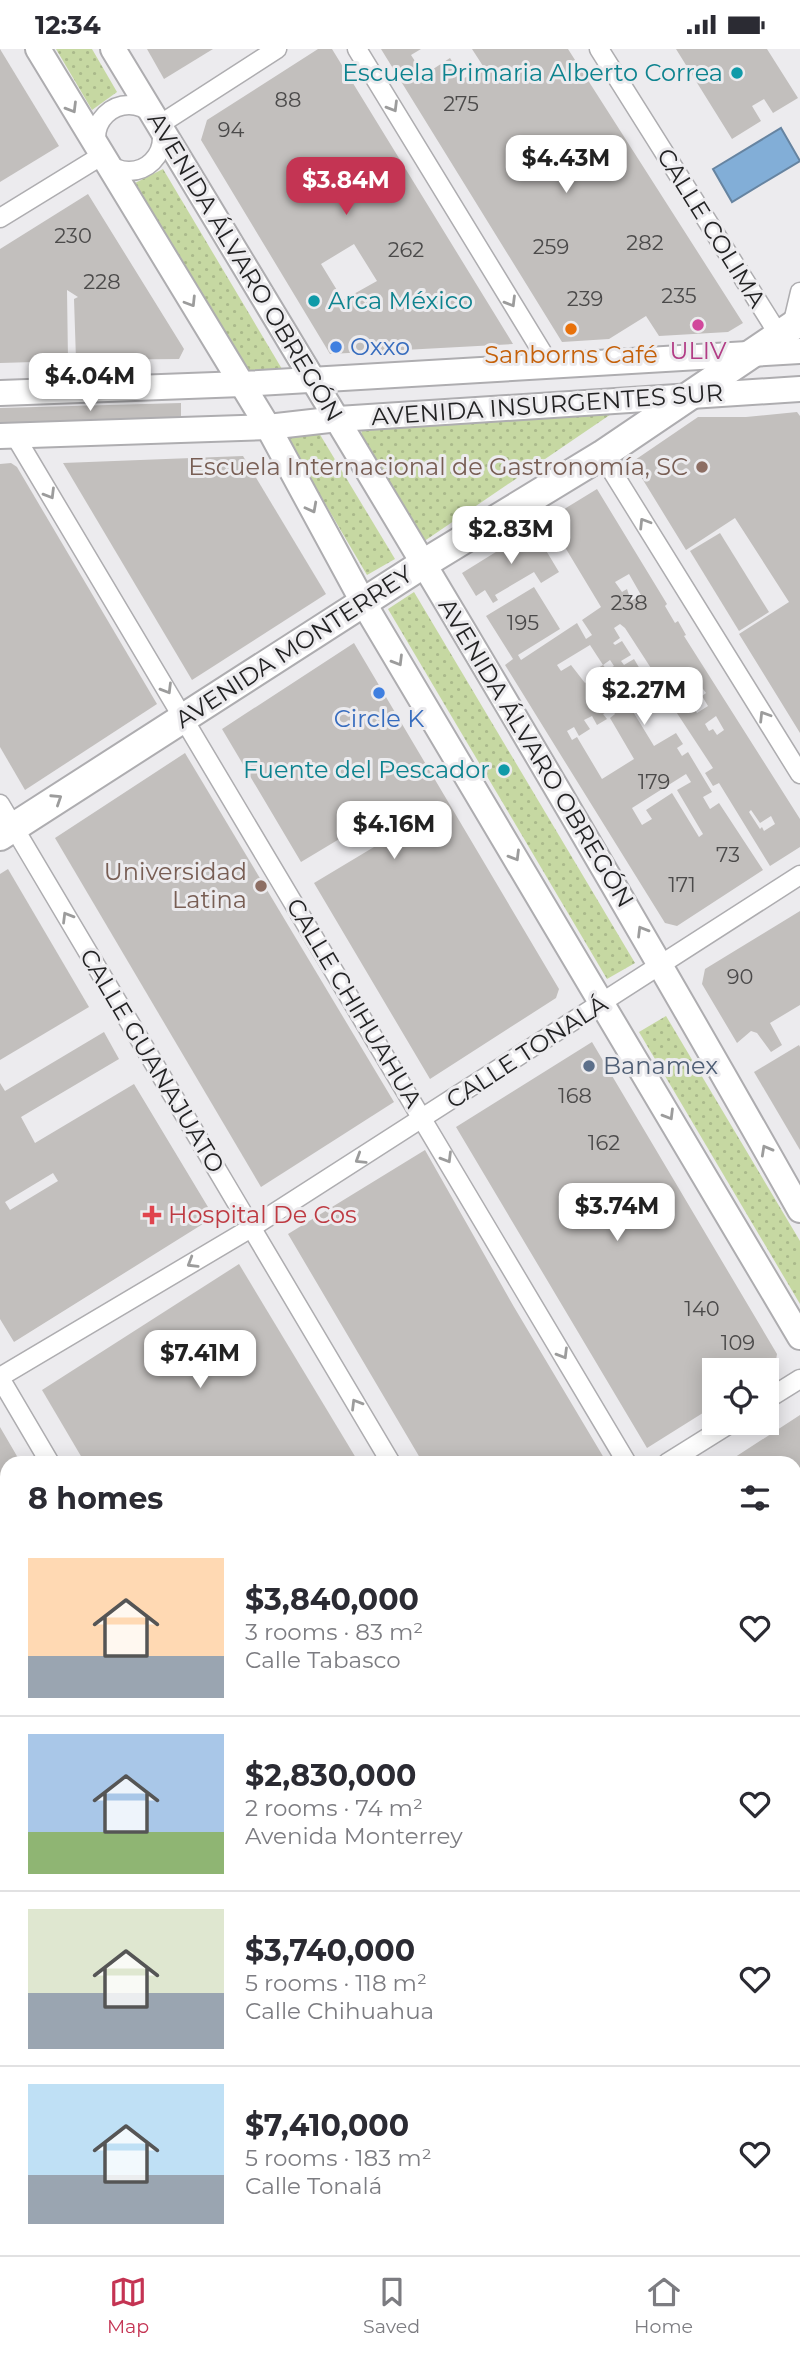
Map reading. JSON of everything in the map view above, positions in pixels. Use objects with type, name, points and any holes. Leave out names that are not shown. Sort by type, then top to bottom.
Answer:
[{"type":"main road","points":[[38,49],[268,427],[363,602],[800,1336]]},
{"type":"main road","name":"AVENIDA ÁLVARO OBREGÓN","points":[[113,49],[338,419],[663,966],[800,1210]]},
{"type":"main road","name":"AVENIDA MONTERREY","points":[[5,822],[185,718],[423,564],[602,456],[751,353],[793,334]]},
{"type":"main road","name":"AVENIDA INSURGENTES SUR","points":[[0,393],[242,384],[751,353]]},
{"type":"main road","name":"AVENIDA INSURGENTES SUR","points":[[7,436],[268,427],[338,419],[800,389]]},
{"type":"street","points":[[159,125],[277,49]]},
{"type":"street","points":[[357,49],[550,365]]},
{"type":"street","name":"CALLE COLIMA","points":[[600,49],[793,334]]},
{"type":"street","points":[[137,106],[146,110],[159,125],[162,142],[148,165],[123,170],[101,156],[96,137],[97,127],[102,118],[117,107],[137,106]]},
{"type":"street","points":[[0,218],[101,156]]},
{"type":"street","points":[[793,334],[800,292]]},
{"type":"street","name":"CALLE CHIHUAHUA","points":[[7,436],[185,718],[623,1456]]},
{"type":"street","points":[[602,456],[800,774]]},
{"type":"street","name":"CALLE GUANAJUATO","points":[[5,822],[387,1456]]},
{"type":"street","name":"CALLE TONALÁ","points":[[0,1378],[251,1228],[663,966],[800,875]]},
{"type":"street","points":[[0,1378],[46,1456]]},
{"type":"street","points":[[779,1392],[800,1378]]},
{"type":"street","points":[[678,1456],[712,1435]]},
{"type":"green space","points":[[56,49],[92,49],[117,92],[92,110]]},
{"type":"green space","points":[[163,169],[282,369],[247,372],[135,183]]},
{"type":"green space","points":[[617,410],[420,544],[361,437],[362,428]]},
{"type":"green space","points":[[319,433],[395,559],[367,575],[286,437]]},
{"type":"green space","points":[[414,592],[635,963],[607,979],[388,609]]},
{"type":"green space","points":[[666,1016],[800,1241],[800,1304],[639,1032]]},
{"type":"water","points":[[781,128],[800,161],[732,202],[713,169]]},
{"type":"building","points":[[0,49],[59,146],[0,182]]},
{"type":"building","points":[[147,49],[213,49],[164,79]]},
{"type":"building","points":[[318,49],[332,49],[513,344],[330,354],[201,140],[207,120]],"holes":[[[354,244],[377,281],[343,300],[321,264]]]},
{"type":"building","points":[[381,49],[421,49],[411,55],[424,75],[450,58],[463,79],[483,66],[472,49],[568,49],[743,323],[728,332],[659,336],[646,316],[609,339],[562,342]]},
{"type":"building","name":"Escuela Primaria Alberto Correa","points":[[676,49],[767,49],[798,98],[773,113],[764,99],[752,106],[761,121],[732,139]]},
{"type":"building","points":[[88,194],[184,349],[179,359],[76,360],[74,299],[78,297],[67,290],[68,361],[0,363],[0,249]]},
{"type":"building","points":[[181,403],[181,419],[0,424],[0,408]]},
{"type":"building","points":[[797,412],[800,416],[800,733],[739,634],[789,602],[735,518],[686,550],[632,462],[698,417],[746,417]]},
{"type":"building","points":[[243,456],[326,594],[192,680],[63,463]]},
{"type":"building","points":[[11,463],[17,467],[157,704],[25,790],[0,747],[0,464]]},
{"type":"building","points":[[597,489],[667,604],[665,606],[675,623],[678,621],[686,635],[684,636],[800,819],[800,847],[770,866],[719,783],[713,786],[705,773],[713,768],[671,704],[664,708],[652,689],[635,699],[633,695],[626,700],[654,746],[676,733],[683,744],[677,748],[682,756],[688,752],[712,792],[703,797],[710,809],[719,803],[763,870],[677,926],[665,923],[505,665],[513,659],[486,616],[534,587],[560,629],[518,655],[521,660],[577,623],[586,639],[592,635],[582,620],[601,607],[548,519]],"holes":[[[629,574],[641,595],[631,601],[627,589],[622,592],[615,582]],[[620,624],[658,679],[655,681],[658,685],[652,689],[650,685],[639,691],[637,688],[647,681],[634,659],[624,665],[621,661],[631,655],[622,641],[615,645],[613,643],[620,638],[614,628]],[[590,645],[603,665],[591,672],[594,677],[585,683],[571,665],[561,671],[557,665]],[[610,660],[614,666],[607,670],[603,665]],[[630,673],[633,678],[595,705],[589,696]],[[700,685],[706,693],[702,696],[708,706],[697,713],[686,695]],[[612,709],[615,714],[610,718],[634,759],[602,779],[577,737],[572,740],[567,731],[574,727],[579,736],[590,729],[584,720],[592,716],[597,725],[607,719],[603,714]],[[716,716],[724,730],[717,735],[713,729],[709,731],[705,724]],[[686,774],[691,782],[677,790],[703,834],[699,837],[672,793],[646,810],[652,819],[642,825],[632,808]],[[751,810],[760,823],[771,816],[775,824],[764,831],[762,827],[760,829],[749,812]]]},
{"type":"building","points":[[533,529],[559,572],[541,583],[534,572],[495,595],[498,600],[493,603],[485,590],[476,596],[462,573]]},
{"type":"building","points":[[720,533],[769,612],[739,631],[690,551]]},
{"type":"building","points":[[354,643],[559,989],[556,998],[430,1079],[314,883],[379,844],[366,823],[301,862],[222,729]]},
{"type":"building","points":[[185,753],[394,1102],[261,1187],[55,838]]},
{"type":"building","points":[[8,869],[89,1007],[0,1060],[0,874]]},
{"type":"building","points":[[800,911],[800,1005],[770,1023],[782,1045],[771,1052],[757,1033],[751,1031],[737,1043],[702,984],[705,969]]},
{"type":"building","points":[[104,1032],[119,1059],[21,1117],[35,1143],[134,1084],[214,1217],[14,1342],[0,1319],[0,1083],[5,1091]],"holes":[[[53,1173],[58,1181],[10,1210],[5,1202]]]},
{"type":"building","points":[[592,1042],[777,1354],[776,1358],[702,1358],[702,1414],[647,1448],[456,1127]]},
{"type":"building","points":[[799,1045],[800,1047],[800,1150],[754,1072]]},
{"type":"building","points":[[425,1150],[603,1456],[419,1456],[288,1234]]},
{"type":"building","points":[[239,1264],[355,1456],[81,1456],[42,1390]]},
{"type":"building","points":[[800,1415],[800,1456],[737,1456],[769,1435],[779,1435],[779,1429]]},
{"type":"building","points":[[0,1427],[17,1456],[0,1456]]},
{"type":"place","name":"Escuela Primaria Alberto Correa","points":[[737,73]]},
{"type":"place","name":"Arca México","points":[[314,301]]},
{"type":"place","name":"ULIV","points":[[698,325]]},
{"type":"place","name":"Sanborns Café","points":[[571,329]]},
{"type":"place","name":"Oxxo","points":[[336,347]]},
{"type":"place","name":"Escuela Internacional de Gastronomía, SC","points":[[702,467]]},
{"type":"place","name":"Circle K","points":[[379,693]]},
{"type":"place","name":"Fuente del Pescador","points":[[504,770]]},
{"type":"place","name":"Universidad Latina","points":[[261,886]]},
{"type":"place","name":"Banamex","points":[[589,1066]]},
{"type":"place","name":"Hospital De Cos","points":[[152,1215]]}]
